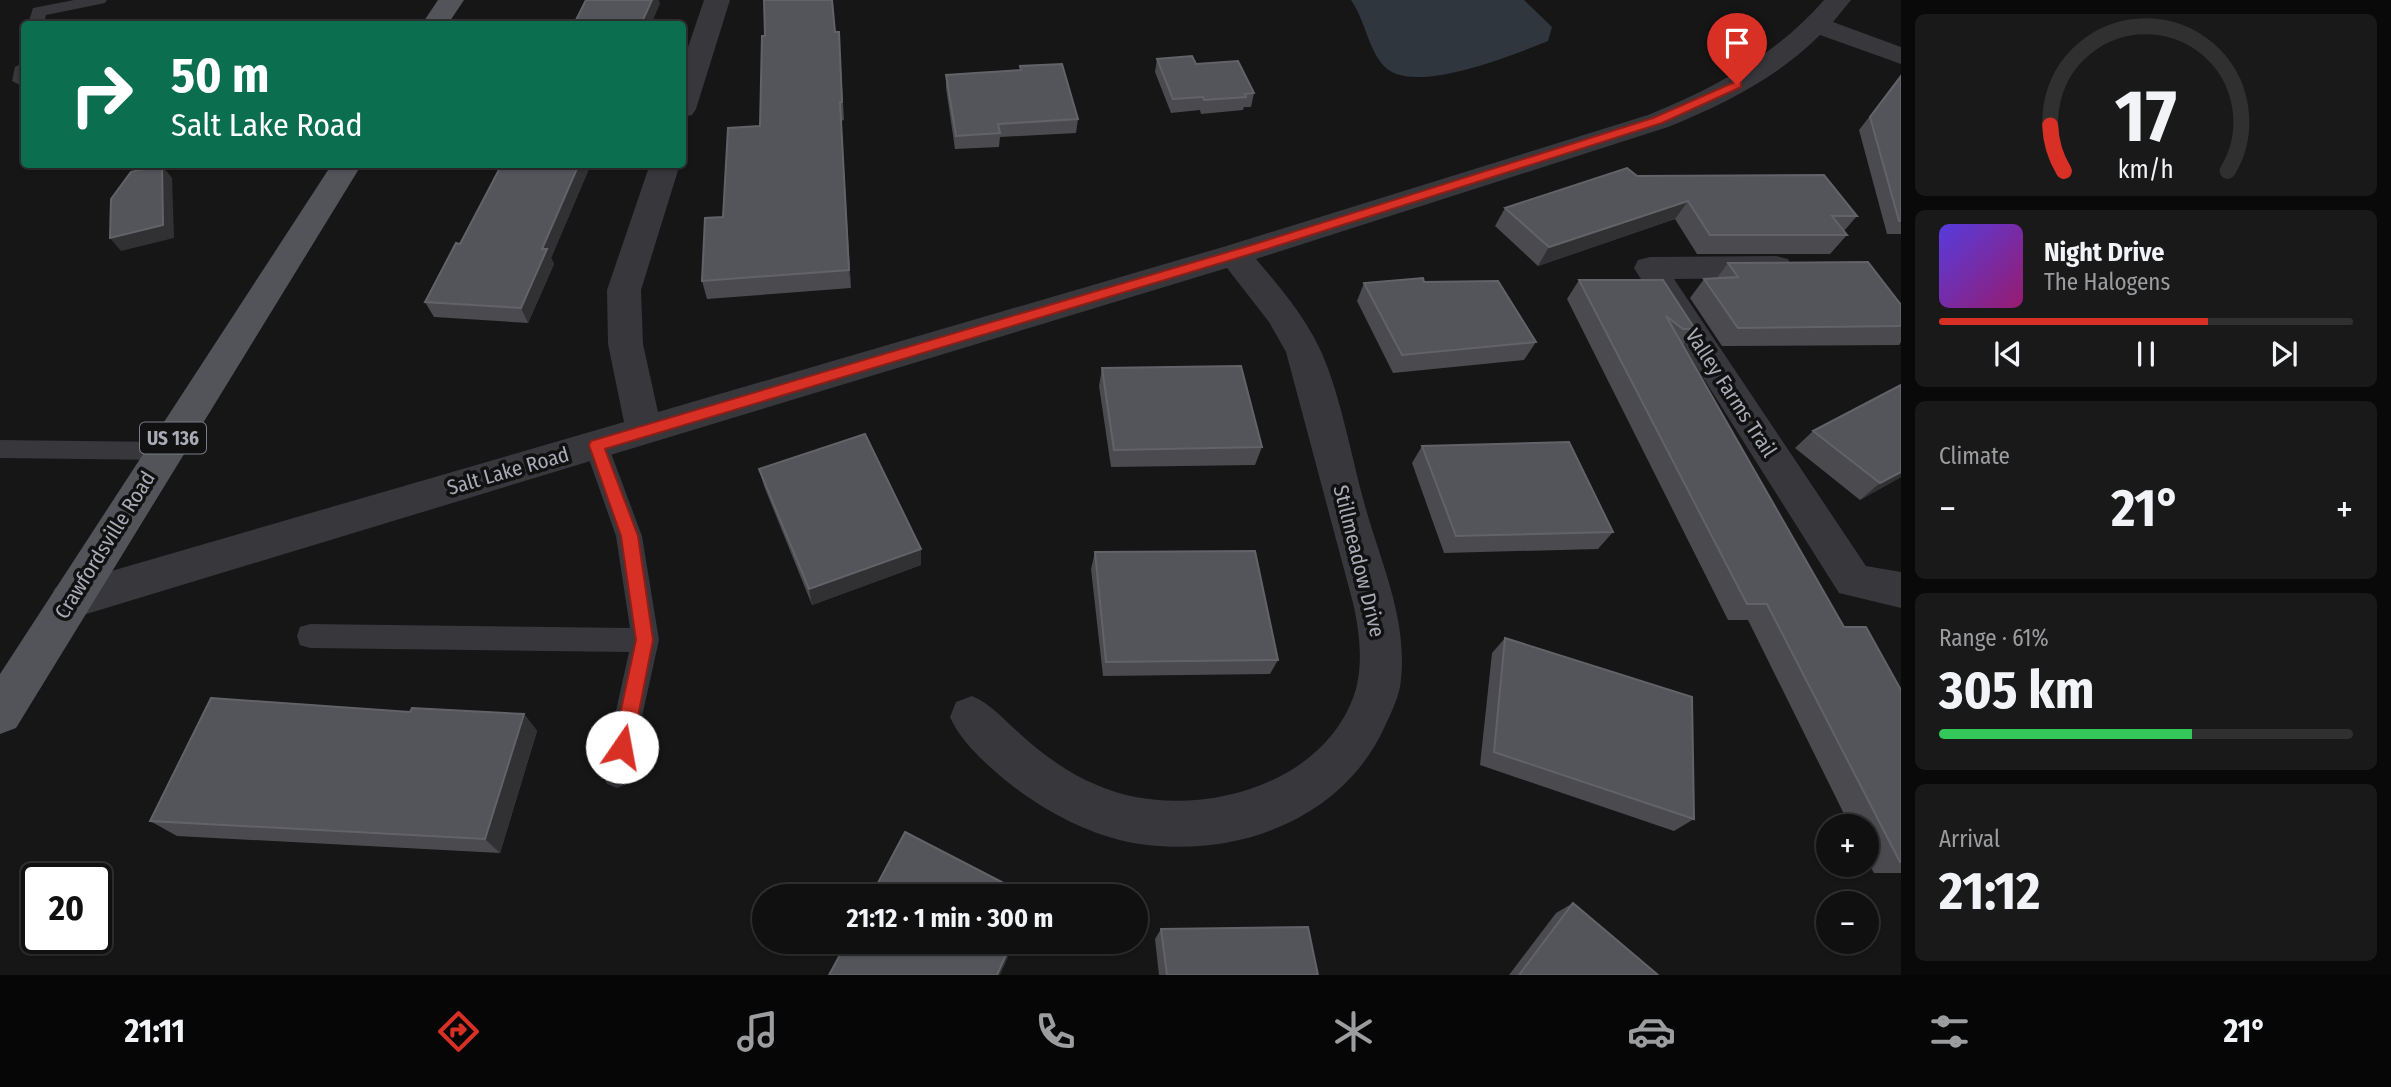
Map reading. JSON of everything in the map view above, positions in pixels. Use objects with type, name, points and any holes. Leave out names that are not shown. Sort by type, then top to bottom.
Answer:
[{"type":"main road","points":[[437,21],[451,0]]},
{"type":"main road","name":"Crawfordsville Road","points":[[0,713],[344,168]]},
{"type":"street","points":[[686,97],[718,0]]},
{"type":"street","points":[[1828,13],[1901,55]]},
{"type":"street","name":"Salt Lake Road","points":[[70,601],[1234,255],[1680,113],[1755,75],[1784,56],[1828,13]]},
{"type":"street","points":[[645,431],[624,352],[624,290],[664,168]]},
{"type":"street","name":"Stillmeadow Drive","points":[[972,717],[1003,751],[1041,781],[1063,793],[1106,812],[1130,819],[1180,825],[1240,817],[1295,796],[1344,754],[1366,720],[1374,702],[1377,683],[1378,624],[1311,369],[1285,318],[1234,255]]},
{"type":"street","name":"Valley Farms Trail","points":[[1803,267],[1650,268],[1853,581],[1901,590]]},
{"type":"lane","points":[[37,21],[39,12],[99,0]]},
{"type":"lane","points":[[596,445],[629,536],[645,640],[617,774]]},
{"type":"lane","points":[[0,449],[165,451]]},
{"type":"lane","points":[[310,636],[645,640]]},
{"type":"shaded area","points":[[1351,0],[1524,0],[1552,27],[1548,41],[1512,55],[1464,70],[1417,77],[1398,74],[1384,66],[1374,52]]},
{"type":"building","points":[[586,0],[652,0],[642,21],[576,21]]},
{"type":"building","points":[[764,0],[832,0],[835,32],[839,32],[849,270],[702,281],[705,218],[723,217],[728,128],[760,126],[762,36],[765,36]]},
{"type":"building","points":[[1192,56],[1196,64],[1238,61],[1254,93],[1245,94],[1246,97],[1173,99],[1157,59]]},
{"type":"building","points":[[1062,64],[1078,119],[998,124],[1000,133],[956,136],[946,75],[1021,70],[1020,66]]},
{"type":"building","points":[[1901,76],[1901,221],[1899,221],[1870,117]]},
{"type":"building","points":[[162,168],[163,225],[110,238],[111,199],[131,172]]},
{"type":"building","points":[[500,168],[577,168],[542,249],[547,249],[521,308],[425,302],[456,243],[460,244]]},
{"type":"building","points":[[1627,168],[1637,176],[1824,175],[1857,216],[1832,216],[1847,235],[1710,235],[1688,201],[1549,247],[1505,208]]},
{"type":"building","points":[[1868,262],[1901,305],[1901,326],[1738,328],[1704,279],[1738,277],[1728,263]]},
{"type":"building","points":[[1423,278],[1424,282],[1498,281],[1536,342],[1402,355],[1364,283]]},
{"type":"building","points":[[1579,280],[1663,280],[1695,329],[1683,329],[1666,316],[1844,627],[1866,627],[1901,690],[1901,862],[1879,821],[1879,814],[1875,814],[1767,604],[1747,604]]},
{"type":"building","points":[[1241,366],[1262,447],[1114,450],[1102,368]]},
{"type":"building","points":[[1901,385],[1901,472],[1880,483],[1813,431]]},
{"type":"building","points":[[865,434],[921,549],[809,589],[759,469]]},
{"type":"building","points":[[1569,442],[1613,532],[1456,536],[1422,446]]},
{"type":"building","points":[[1255,551],[1278,660],[1106,662],[1095,552]]},
{"type":"building","points":[[1505,638],[1692,697],[1694,819],[1494,752]]},
{"type":"building","points":[[211,698],[410,712],[412,708],[524,714],[485,839],[150,821]]},
{"type":"building","points":[[905,832],[1006,884],[877,884]]},
{"type":"building","points":[[1573,903],[1658,975],[1519,975]]},
{"type":"building","points":[[1308,927],[1318,975],[1167,975],[1161,929]]},
{"type":"building","points":[[840,954],[1007,954],[997,975],[829,975]]},
{"type":"route","points":[[622,747],[645,640],[629,536],[596,445],[1259,247],[1658,121],[1737,85]]}]
